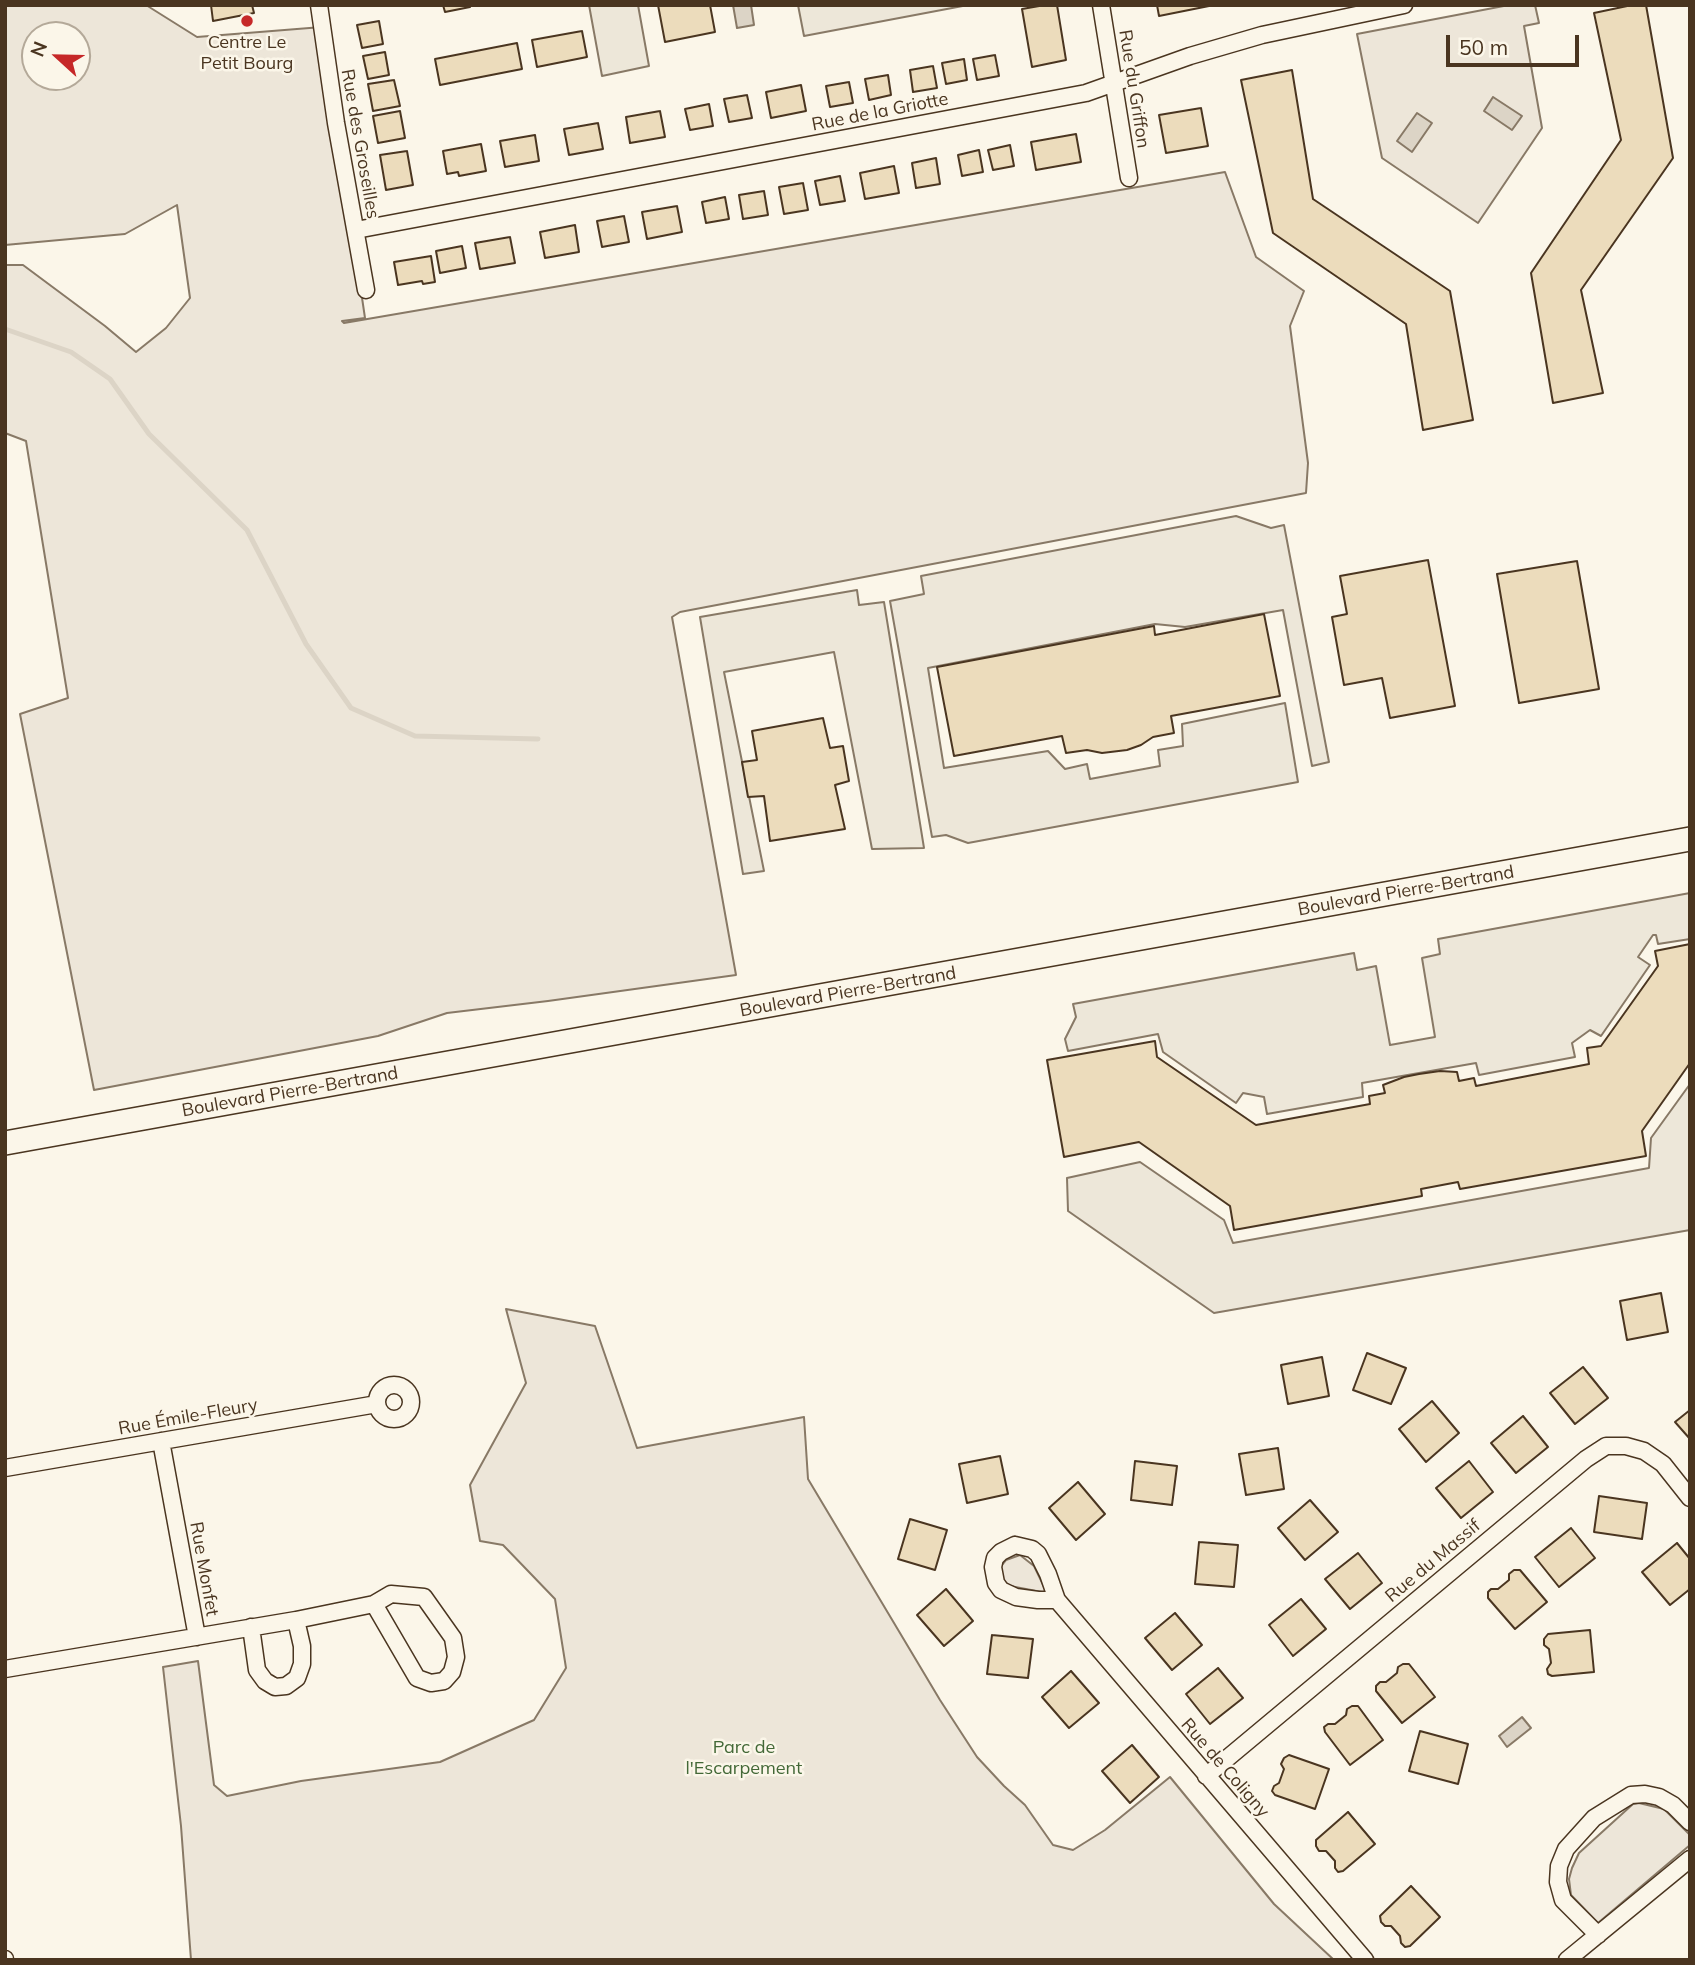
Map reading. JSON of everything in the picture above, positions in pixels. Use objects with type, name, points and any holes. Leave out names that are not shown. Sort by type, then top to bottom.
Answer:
[{"type":"main road","name":"Boulevard Pierre-Bertrand","points":[[5,1143],[1690,839]]},
{"type":"street","name":"Rue des Groseilles","points":[[319,5],[336,123],[366,290]]},
{"type":"street","name":"Rue du Griffon","points":[[1101,5],[1129,178]]},
{"type":"street","name":"Rue de la Griotte","points":[[356,229],[1072,96],[1262,35],[1404,5]]},
{"type":"street","name":"Rue Émile-Fleury","points":[[5,1468],[377,1404]]},
{"type":"street","name":"Rue Monfet","points":[[5,1669],[197,1637],[161,1441]]},
{"type":"street","name":"Rue du Massif","points":[[1206,1776],[1586,1459],[1606,1446],[1626,1446],[1644,1451],[1663,1464],[1690,1498]]},
{"type":"street","points":[[197,1637],[374,1604],[391,1594],[424,1597],[453,1638],[456,1657],[452,1672],[444,1681],[431,1683],[417,1678],[374,1604]]},
{"type":"street","name":"Rue de Coligny","points":[[1057,1600],[1365,1960]]},
{"type":"street","points":[[251,1628],[257,1670],[265,1681],[275,1687],[286,1686],[297,1678],[302,1664],[302,1646],[296,1620]]},
{"type":"street","points":[[1598,1935],[1563,1900],[1558,1882],[1559,1866],[1566,1849],[1594,1818],[1631,1795],[1659,1797],[1673,1805],[1690,1822]]},
{"type":"street","points":[[1567,1960],[1690,1859]]},
{"type":"green space","points":[[5,5],[146,5],[197,37],[322,27],[365,318],[342,321],[344,323],[1225,172],[1256,257],[1304,291],[1290,326],[1308,463],[1306,493],[680,612],[672,617],[736,975],[447,1013],[378,1036],[94,1090],[20,714],[68,698],[26,441],[5,433],[5,265],[23,265],[136,352],[166,328],[190,298],[177,205],[125,234],[5,245]]},
{"type":"green space","points":[[1509,5],[1535,5],[1539,23],[1524,26],[1542,128],[1478,223],[1382,158],[1357,34]]},
{"type":"green space","name":"Parc de l'Escarpement","points":[[506,1309],[595,1326],[637,1448],[804,1417],[808,1479],[977,1757],[1025,1805],[1053,1845],[1073,1850],[1105,1830],[1170,1777],[1274,1904],[1334,1960],[191,1960],[181,1826],[163,1667],[198,1661],[214,1785],[227,1796],[301,1781],[440,1762],[534,1720],[566,1668],[555,1599],[503,1545],[480,1541],[470,1485],[526,1383]]},
{"type":"green space","points":[[1020,1555],[1034,1566],[1047,1593],[1010,1586],[1004,1581],[1001,1566],[1006,1560]]},
{"type":"green space","points":[[1633,1804],[1664,1809],[1690,1835],[1690,1845],[1598,1923],[1571,1895],[1569,1879],[1572,1868],[1579,1853]]},
{"type":"shaded area","points":[[589,5],[638,5],[649,66],[602,76]]},
{"type":"shaded area","points":[[733,5],[751,5],[754,25],[737,28]]},
{"type":"shaded area","points":[[798,5],[968,5],[804,36]]},
{"type":"shaded area","points":[[1493,97],[1522,116],[1512,130],[1484,111]]},
{"type":"shaded area","points":[[1417,113],[1432,123],[1412,152],[1397,141]]},
{"type":"shaded area","points":[[1236,516],[1271,528],[1284,525],[1329,762],[1312,766],[1283,610],[1185,627],[1155,624],[928,668],[944,768],[1048,751],[1065,769],[1087,764],[1090,779],[1160,766],[1158,750],[1183,746],[1182,724],[1285,703],[1298,782],[968,843],[946,835],[932,837],[890,601],[924,594],[921,576]]},
{"type":"shaded area","points":[[857,590],[859,605],[884,602],[924,848],[872,849],[834,652],[724,672],[764,871],[743,874],[700,617]]},
{"type":"shaded area","points":[[1690,893],[1690,939],[1658,944],[1656,935],[1653,935],[1638,957],[1650,965],[1601,1036],[1590,1030],[1572,1043],[1575,1057],[1479,1075],[1476,1063],[1362,1083],[1363,1097],[1267,1114],[1264,1097],[1243,1093],[1236,1103],[1163,1052],[1158,1034],[1068,1051],[1065,1039],[1076,1017],[1073,1004],[1354,953],[1357,970],[1376,966],[1390,1045],[1435,1037],[1422,958],[1440,954],[1438,939]]},
{"type":"shaded area","points":[[1690,1084],[1690,1230],[1214,1313],[1068,1211],[1067,1178],[1140,1162],[1224,1220],[1233,1243],[1649,1168],[1651,1138]]},
{"type":"shaded area","points":[[1522,1717],[1531,1728],[1507,1747],[1499,1736]]},
{"type":"building","points":[[211,5],[252,5],[254,13],[213,21]]},
{"type":"building","points":[[443,5],[470,5],[470,7],[445,12]]},
{"type":"building","points":[[658,5],[710,5],[715,32],[665,42]]},
{"type":"building","points":[[1057,5],[1066,60],[1032,67],[1022,9]]},
{"type":"building","points":[[1157,5],[1209,5],[1209,6],[1159,16]]},
{"type":"building","points":[[1632,5],[1646,5],[1673,158],[1581,290],[1603,393],[1553,403],[1531,273],[1621,140],[1594,13]]},
{"type":"building","points":[[379,21],[383,44],[362,48],[357,25]]},
{"type":"building","points":[[582,31],[587,57],[537,67],[532,40]]},
{"type":"building","points":[[517,43],[522,69],[440,85],[435,59]]},
{"type":"building","points":[[385,52],[389,75],[368,79],[363,56]]},
{"type":"building","points":[[995,55],[999,76],[977,80],[973,59]]},
{"type":"building","points":[[964,59],[967,80],[946,84],[942,63]]},
{"type":"building","points":[[933,66],[937,88],[913,92],[910,70]]},
{"type":"building","points":[[1292,70],[1313,199],[1450,291],[1473,420],[1423,430],[1406,324],[1273,233],[1241,80]]},
{"type":"building","points":[[888,75],[891,95],[869,100],[865,79]]},
{"type":"building","points":[[394,80],[400,106],[373,111],[368,84]]},
{"type":"building","points":[[849,82],[853,103],[830,107],[826,86]]},
{"type":"building","points":[[801,85],[806,111],[771,118],[766,92]]},
{"type":"building","points":[[747,95],[752,118],[729,122],[724,99]]},
{"type":"building","points":[[709,104],[713,126],[690,130],[685,109]]},
{"type":"building","points":[[1201,108],[1208,146],[1166,153],[1159,115]]},
{"type":"building","points":[[400,111],[405,138],[378,143],[373,116]]},
{"type":"building","points":[[660,111],[665,137],[630,143],[626,117]]},
{"type":"building","points":[[598,123],[603,149],[569,155],[564,129]]},
{"type":"building","points":[[1076,134],[1081,162],[1036,170],[1031,142]]},
{"type":"building","points":[[535,135],[539,161],[505,167],[500,141]]},
{"type":"building","points":[[481,144],[486,171],[459,176],[458,172],[447,174],[443,151]]},
{"type":"building","points":[[1010,145],[1014,166],[993,170],[988,150]]},
{"type":"building","points":[[979,150],[983,172],[962,176],[958,155]]},
{"type":"building","points":[[407,151],[413,185],[386,190],[380,155]]},
{"type":"building","points":[[936,158],[940,184],[916,188],[912,163]]},
{"type":"building","points":[[894,166],[899,193],[865,199],[860,173]]},
{"type":"building","points":[[840,176],[845,201],[820,205],[815,181]]},
{"type":"building","points":[[803,183],[808,210],[784,214],[779,187]]},
{"type":"building","points":[[764,191],[768,215],[743,219],[739,195]]},
{"type":"building","points":[[725,197],[729,219],[706,223],[702,202]]},
{"type":"building","points":[[677,206],[682,232],[647,239],[642,212]]},
{"type":"building","points":[[624,216],[629,242],[602,247],[597,221]]},
{"type":"building","points":[[575,225],[579,252],[545,258],[540,232]]},
{"type":"building","points":[[510,237],[515,263],[480,269],[475,243]]},
{"type":"building","points":[[462,246],[466,268],[440,273],[436,251]]},
{"type":"building","points":[[431,256],[435,282],[398,285],[394,262]]},
{"type":"building","points":[[1428,560],[1455,706],[1390,718],[1382,678],[1344,685],[1332,617],[1347,614],[1340,576]]},
{"type":"building","points":[[1577,561],[1599,689],[1519,703],[1497,574]]},
{"type":"building","points":[[1264,614],[1280,696],[1171,716],[1174,733],[1153,737],[1127,750],[1066,753],[1062,736],[954,756],[937,667],[1154,626],[1155,635]]},
{"type":"building","points":[[823,718],[830,748],[843,746],[849,781],[835,785],[845,829],[770,841],[764,796],[748,797],[742,762],[757,760],[752,731]]},
{"type":"building","points":[[1690,944],[1690,1063],[1642,1131],[1646,1156],[1460,1189],[1458,1182],[1421,1189],[1422,1196],[1234,1230],[1230,1206],[1139,1142],[1064,1157],[1047,1060],[1155,1041],[1157,1057],[1256,1125],[1370,1104],[1369,1096],[1385,1093],[1383,1085],[1419,1074],[1457,1072],[1459,1081],[1474,1078],[1476,1086],[1589,1064],[1587,1048],[1601,1046],[1658,966],[1655,951]]},
{"type":"building","points":[[1661,1293],[1668,1332],[1627,1340],[1620,1301]]},
{"type":"building","points":[[1367,1353],[1406,1368],[1391,1404],[1353,1390]]},
{"type":"building","points":[[1322,1357],[1329,1396],[1288,1404],[1281,1365]]},
{"type":"building","points":[[1583,1367],[1608,1398],[1575,1424],[1550,1393]]},
{"type":"building","points":[[1432,1401],[1459,1433],[1426,1462],[1399,1429]]},
{"type":"building","points":[[1690,1410],[1690,1439],[1675,1422]]},
{"type":"building","points":[[1523,1416],[1548,1447],[1516,1473],[1491,1443]]},
{"type":"building","points":[[1278,1448],[1284,1489],[1246,1495],[1239,1454]]},
{"type":"building","points":[[1000,1456],[1008,1494],[967,1503],[959,1464]]},
{"type":"building","points":[[1135,1461],[1177,1466],[1172,1505],[1131,1500]]},
{"type":"building","points":[[1469,1461],[1493,1492],[1461,1518],[1436,1488]]},
{"type":"building","points":[[1078,1482],[1105,1514],[1076,1540],[1049,1508]]},
{"type":"building","points":[[1599,1496],[1647,1503],[1642,1539],[1594,1532]]},
{"type":"building","points":[[1310,1500],[1338,1532],[1305,1560],[1278,1528]]},
{"type":"building","points":[[910,1519],[947,1530],[935,1570],[898,1559]]},
{"type":"building","points":[[1571,1528],[1595,1558],[1559,1587],[1535,1557]]},
{"type":"building","points":[[1199,1542],[1238,1545],[1234,1587],[1195,1584]]},
{"type":"building","points":[[1677,1543],[1690,1559],[1690,1589],[1670,1605],[1642,1572]]},
{"type":"building","points":[[1358,1553],[1382,1583],[1350,1609],[1325,1579]]},
{"type":"building","points":[[1520,1570],[1547,1602],[1515,1629],[1488,1598],[1488,1592],[1498,1589],[1509,1580],[1509,1574]]},
{"type":"building","points":[[946,1589],[973,1621],[944,1646],[917,1615]]},
{"type":"building","points":[[1301,1599],[1326,1629],[1293,1656],[1269,1625]]},
{"type":"building","points":[[1175,1613],[1202,1645],[1172,1670],[1145,1638]]},
{"type":"building","points":[[1590,1630],[1594,1672],[1552,1676],[1548,1674],[1547,1669],[1551,1663],[1544,1639],[1548,1634]]},
{"type":"building","points":[[992,1635],[1033,1639],[1028,1678],[987,1674]]},
{"type":"building","points":[[1403,1664],[1409,1664],[1435,1697],[1402,1723],[1376,1691],[1376,1686],[1380,1682],[1386,1682]]},
{"type":"building","points":[[1218,1668],[1243,1698],[1210,1724],[1186,1694]]},
{"type":"building","points":[[1071,1671],[1099,1703],[1069,1728],[1042,1697]]},
{"type":"building","points":[[1352,1706],[1358,1706],[1383,1740],[1350,1765],[1324,1727],[1335,1724]]},
{"type":"building","points":[[1420,1731],[1468,1744],[1458,1784],[1409,1771]]},
{"type":"building","points":[[1132,1745],[1159,1777],[1130,1803],[1102,1771]]},
{"type":"building","points":[[1289,1755],[1329,1769],[1315,1809],[1275,1795],[1272,1791],[1279,1783],[1284,1769],[1281,1764]]},
{"type":"building","points":[[1348,1812],[1375,1844],[1343,1871],[1338,1872],[1335,1861],[1326,1851],[1319,1851],[1316,1840]]},
{"type":"building","points":[[1411,1886],[1440,1917],[1410,1946],[1405,1947],[1400,1936],[1391,1926],[1385,1926],[1381,1922],[1380,1916]]},
{"type":"waterway","points":[[5,329],[71,352],[110,379],[149,434],[247,530],[306,644],[351,708],[415,736],[538,739]]},
{"type":"place","name":"Centre Le Petit Bourg","points":[[247,21]]}]
